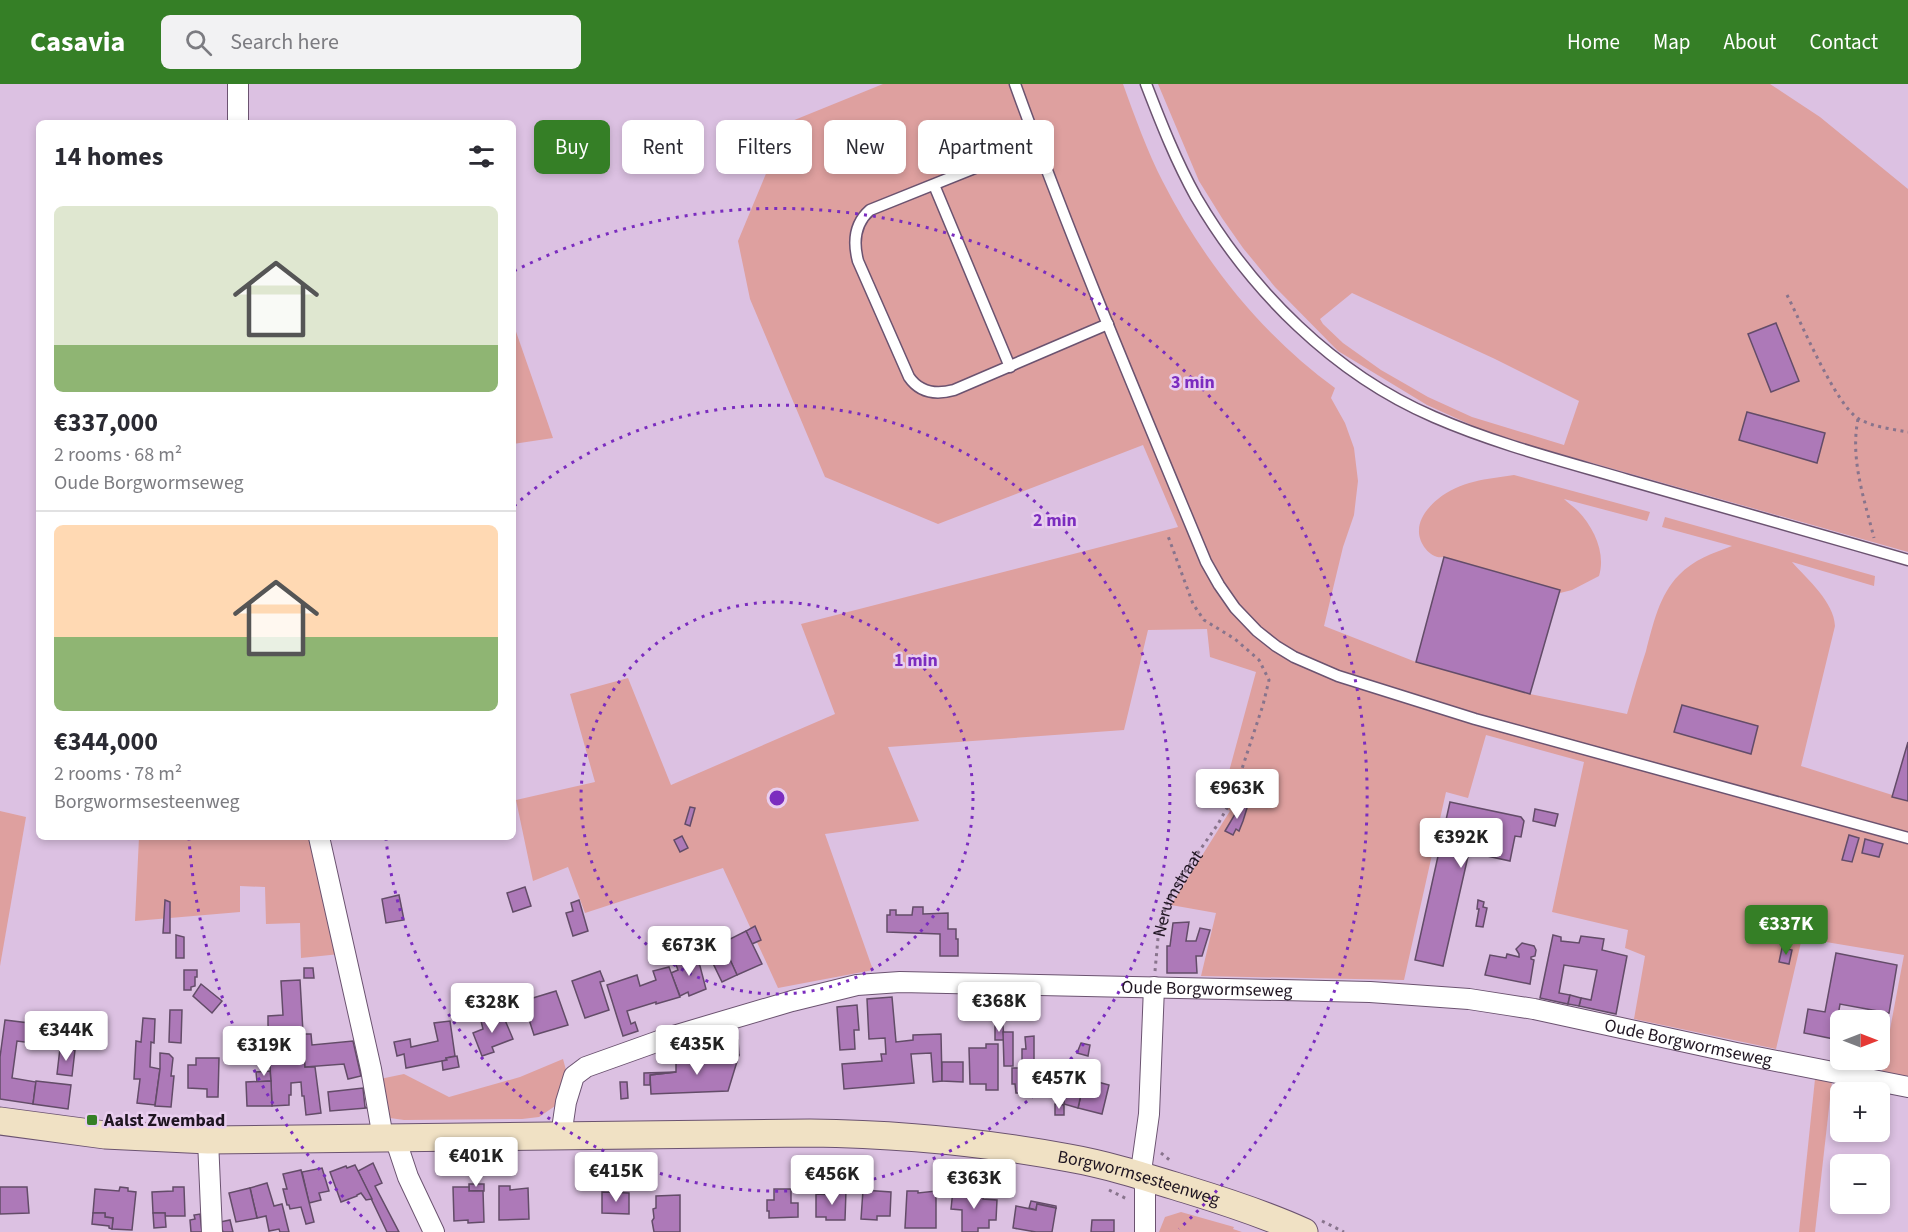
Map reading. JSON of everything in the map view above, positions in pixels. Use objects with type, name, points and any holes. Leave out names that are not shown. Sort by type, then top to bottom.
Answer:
[{"type":"main road","name":"Borgwormsesteenweg","points":[[0,1121],[105,1135],[208,1140],[810,1133],[928,1137],[1071,1158],[1143,1176],[1237,1206],[1304,1232]]},
{"type":"street","points":[[238,84],[238,120]]},
{"type":"street","points":[[320,840],[371,1069],[389,1138],[434,1232]]},
{"type":"street","name":"Oude Borgwormseweg","points":[[561,1136],[566,1102],[574,1076],[586,1067],[670,1037],[792,1001],[857,986],[900,982],[1370,992],[1469,999],[1534,1009],[1908,1087]]},
{"type":"street","points":[[1145,1232],[1142,1164],[1149,1114],[1154,987]]},
{"type":"street","points":[[208,1140],[212,1232]]},
{"type":"lane","points":[[1015,84],[1028,120]]},
{"type":"lane","points":[[1146,84],[1173,153],[1212,222],[1271,298],[1317,343],[1351,370],[1432,416],[1485,437],[1547,457],[1908,560]]},
{"type":"lane","points":[[961,174],[870,210],[865,214],[856,233],[855,250],[858,261],[909,377],[930,393],[944,393],[1108,324]]},
{"type":"lane","points":[[1049,174],[1206,562],[1235,608],[1257,632],[1294,657],[1338,676],[1424,703],[1908,838]]},
{"type":"lane","points":[[934,185],[1010,367]]},
{"type":"path","points":[[1787,295],[1846,409],[1858,419],[1870,424],[1908,432]]},
{"type":"path","points":[[1858,419],[1855,456],[1878,551]]},
{"type":"path","name":"Nerumstraat","points":[[1154,987],[1158,938],[1166,905],[1232,799],[1269,680],[1259,660],[1235,639],[1204,620],[1193,604],[1168,536]]},
{"type":"path","points":[[1103,1184],[1117,1195],[1145,1204]]},
{"type":"shaded area","points":[[883,84],[1123,84],[1146,146],[1163,182],[1179,212],[1216,268],[1259,321],[1283,345],[1335,388],[1331,398],[1345,423],[1354,448],[1358,481],[1354,515],[1343,547],[1324,626],[1416,662],[1530,694],[1627,714],[1654,621],[1666,592],[1679,575],[1691,565],[1732,546],[1662,527],[1665,517],[1875,576],[1874,586],[1792,562],[1825,600],[1834,617],[1835,626],[1801,766],[1908,800],[1908,1076],[1882,1072],[1882,1070],[1890,1070],[1890,1029],[1904,955],[1802,938],[1776,1049],[1634,1019],[1645,956],[1625,948],[1628,930],[1552,912],[1584,762],[1486,735],[1468,798],[1446,792],[1404,980],[1201,976],[1216,913],[1171,905],[1230,811],[1216,802],[1227,779],[1256,672],[1210,657],[1207,629],[1148,630],[1124,730],[888,747],[919,821],[825,834],[873,970],[778,988],[723,868],[585,913],[568,867],[533,881],[516,800],[595,782],[570,694],[628,678],[671,785],[835,714],[801,624],[1178,527],[1143,445],[938,524],[825,477],[750,299],[738,241],[766,174],[812,174],[812,120],[794,120]]},
{"type":"shaded area","points":[[1158,84],[1770,84],[1820,117],[1908,189],[1908,552],[1539,448],[1480,429],[1427,405],[1338,351],[1275,287],[1243,248],[1199,181]],"holes":[[[1352,293],[1495,359],[1579,401],[1564,445],[1472,417],[1428,397],[1381,370],[1343,343],[1320,319]]]},
{"type":"shaded area","points":[[516,332],[553,438],[516,444]]},
{"type":"shaded area","points":[[1514,475],[1650,512],[1647,521],[1564,499],[1578,511],[1594,533],[1600,550],[1601,567],[1599,576],[1572,590],[1560,593],[1560,590],[1434,556],[1426,550],[1419,535],[1419,526],[1425,513],[1435,502],[1455,488]]},
{"type":"shaded area","points":[[0,811],[26,817],[0,966]]},
{"type":"shaded area","points":[[139,840],[316,840],[340,954],[301,958],[300,923],[266,924],[265,887],[240,886],[240,912],[135,921]]},
{"type":"shaded area","points":[[563,1059],[566,1070],[558,1104],[539,1117],[404,1120],[390,1118],[383,1107],[380,1079],[404,1074],[449,1097],[520,1077]]},
{"type":"shaded area","points":[[1815,1079],[1832,1081],[1830,1082],[1815,1232],[1799,1232]]},
{"type":"shaded area","points":[[1181,1212],[1234,1227],[1233,1229],[1242,1232],[1159,1232],[1165,1217]]},
{"type":"building","points":[[1776,323],[1799,381],[1771,392],[1748,334]]},
{"type":"building","points":[[1747,412],[1825,433],[1817,463],[1739,440]]},
{"type":"building","points":[[1444,557],[1560,590],[1530,694],[1416,662]]},
{"type":"building","points":[[1682,705],[1758,726],[1751,754],[1674,732]]},
{"type":"building","points":[[1908,742],[1908,801],[1892,797]]},
{"type":"building","points":[[1450,802],[1521,817],[1524,821],[1521,837],[1515,836],[1510,861],[1469,852],[1443,966],[1415,960]]},
{"type":"building","points":[[1241,804],[1247,808],[1239,831],[1236,829],[1233,835],[1225,831]]},
{"type":"building","points":[[690,807],[695,808],[690,826],[685,824]]},
{"type":"building","points":[[1535,809],[1558,814],[1555,826],[1533,821]]},
{"type":"building","points":[[1849,835],[1859,838],[1852,862],[1842,860]]},
{"type":"building","points":[[682,836],[688,848],[680,852],[674,840]]},
{"type":"building","points":[[1865,839],[1883,844],[1879,857],[1862,853]]},
{"type":"building","points":[[525,887],[531,906],[513,912],[507,893]]},
{"type":"building","points":[[399,895],[404,920],[386,923],[382,899]]},
{"type":"building","points":[[165,900],[170,902],[170,933],[163,933]]},
{"type":"building","points":[[579,900],[588,931],[573,936],[566,913],[573,911],[571,903]]},
{"type":"building","points":[[1478,900],[1484,902],[1483,907],[1487,908],[1483,927],[1476,926]]},
{"type":"building","points":[[913,907],[923,907],[923,914],[948,913],[948,929],[956,929],[958,956],[940,956],[940,934],[887,932],[887,915],[890,915],[890,910],[896,910],[896,915],[912,915]]},
{"type":"building","points":[[1189,922],[1186,941],[1196,941],[1200,928],[1210,930],[1202,956],[1196,956],[1197,973],[1167,973],[1167,946],[1170,946],[1173,923]]},
{"type":"building","points":[[755,926],[761,940],[752,944],[746,931]]},
{"type":"building","points":[[746,931],[762,964],[737,975],[722,943]]},
{"type":"building","points":[[176,935],[184,937],[184,958],[176,958]]},
{"type":"building","points":[[1553,935],[1561,937],[1561,941],[1579,943],[1581,936],[1604,939],[1602,950],[1627,956],[1616,1014],[1579,1006],[1581,998],[1591,1000],[1597,970],[1564,965],[1559,993],[1570,995],[1568,1004],[1540,998]]},
{"type":"building","points":[[692,939],[695,949],[674,958],[670,947]]},
{"type":"building","points":[[1522,943],[1534,946],[1536,950],[1535,956],[1531,957],[1534,960],[1530,984],[1485,975],[1490,955],[1506,958],[1507,954],[1519,957],[1516,949]]},
{"type":"building","points":[[1782,948],[1792,950],[1789,964],[1779,962]]},
{"type":"building","points":[[718,951],[721,958],[728,955],[737,975],[722,982],[709,955]]},
{"type":"building","points":[[1836,953],[1897,965],[1890,1010],[1873,1010],[1840,1004],[1839,1010],[1830,1010],[1830,1038],[1804,1033],[1808,1009],[1825,1012]]},
{"type":"building","points":[[693,955],[700,966],[706,989],[689,996],[688,992],[680,996],[671,973],[678,970],[675,962]]},
{"type":"building","points":[[669,967],[680,997],[627,1011],[631,1024],[635,1022],[638,1031],[623,1036],[607,985],[637,975],[640,986],[656,980],[653,971]]},
{"type":"building","points":[[304,968],[313,968],[314,978],[304,978]]},
{"type":"building","points":[[184,970],[197,970],[195,986],[191,987],[191,990],[184,990]]},
{"type":"building","points":[[600,971],[604,981],[600,982],[609,1010],[585,1018],[572,981]]},
{"type":"building","points":[[300,980],[305,1067],[315,1067],[321,1113],[306,1115],[301,1082],[291,1083],[289,1105],[272,1106],[268,1024],[268,1016],[283,1015],[281,981]]},
{"type":"building","points":[[201,984],[222,1001],[212,1013],[193,996]]},
{"type":"building","points":[[556,991],[568,1025],[534,1035],[523,1001]]},
{"type":"building","points":[[1570,995],[1581,998],[1579,1006],[1568,1004]]},
{"type":"building","points":[[892,997],[896,1042],[913,1040],[913,1035],[941,1034],[942,1081],[933,1082],[931,1053],[911,1054],[914,1083],[844,1089],[842,1064],[882,1061],[881,1054],[886,1054],[885,1038],[869,1039],[867,999]]},
{"type":"building","points":[[857,1005],[859,1030],[854,1030],[855,1049],[840,1050],[837,1007]]},
{"type":"building","points":[[170,1010],[182,1010],[181,1043],[169,1042]]},
{"type":"building","points":[[502,1013],[513,1039],[492,1047],[494,1052],[482,1056],[473,1033],[483,1029],[481,1021]]},
{"type":"building","points":[[143,1018],[155,1019],[150,1067],[160,1069],[155,1105],[137,1103],[140,1079],[134,1079],[136,1041],[141,1042]]},
{"type":"building","points":[[5,1020],[29,1023],[28,1026],[42,1028],[40,1044],[17,1041],[12,1078],[36,1082],[33,1104],[0,1099],[0,1057]]},
{"type":"building","points":[[450,1021],[455,1056],[446,1058],[447,1060],[406,1068],[404,1054],[397,1056],[394,1042],[410,1039],[411,1047],[438,1041],[434,1023]]},
{"type":"building","points":[[995,1026],[1003,1026],[1004,1040],[995,1040]]},
{"type":"building","points":[[1003,1032],[1013,1032],[1013,1066],[1004,1066]]},
{"type":"building","points":[[303,1034],[311,1034],[312,1045],[353,1041],[361,1076],[348,1079],[344,1064],[305,1067]]},
{"type":"building","points":[[1034,1036],[1034,1093],[1016,1093],[1015,1084],[1012,1084],[1012,1068],[1022,1068],[1022,1049],[1026,1049],[1025,1037]]},
{"type":"building","points":[[738,1040],[739,1055],[719,1055],[719,1041]]},
{"type":"building","points":[[1081,1043],[1090,1045],[1088,1056],[1077,1053]]},
{"type":"building","points":[[986,1044],[998,1044],[998,1090],[986,1090],[986,1084],[970,1084],[969,1048],[986,1048]]},
{"type":"building","points":[[251,1045],[252,1063],[241,1064],[240,1046]]},
{"type":"building","points":[[60,1048],[75,1050],[72,1076],[57,1074]]},
{"type":"building","points":[[160,1053],[169,1054],[173,1058],[171,1107],[155,1106]]},
{"type":"building","points":[[706,1053],[717,1053],[717,1056],[739,1055],[728,1091],[651,1094],[650,1075],[676,1072],[676,1063],[686,1063],[686,1060],[700,1061],[700,1056],[706,1056]]},
{"type":"building","points":[[457,1056],[459,1067],[443,1070],[442,1061]]},
{"type":"building","points":[[196,1058],[219,1058],[218,1097],[207,1097],[207,1089],[188,1088],[188,1065],[196,1065]]},
{"type":"building","points":[[942,1062],[963,1062],[963,1082],[942,1081]]},
{"type":"building","points":[[270,1071],[271,1081],[257,1082],[256,1072]]},
{"type":"building","points":[[676,1072],[650,1075],[650,1085],[644,1085],[644,1073]]},
{"type":"building","points":[[1076,1076],[1109,1085],[1102,1114],[1078,1108],[1082,1090],[1073,1087]]},
{"type":"building","points":[[36,1081],[71,1085],[68,1109],[33,1104]]},
{"type":"building","points":[[271,1081],[272,1106],[247,1106],[246,1082]]},
{"type":"building","points":[[620,1082],[627,1082],[628,1098],[621,1099]]},
{"type":"building","points":[[1065,1085],[1082,1090],[1078,1108],[1064,1104]]},
{"type":"building","points":[[363,1088],[367,1108],[330,1111],[328,1092]]},
{"type":"building","points":[[1055,1104],[1064,1105],[1064,1115],[1055,1115]]},
{"type":"building","points":[[373,1163],[382,1183],[375,1186],[399,1232],[387,1232],[358,1171]]},
{"type":"building","points":[[355,1165],[372,1199],[366,1200],[361,1193],[341,1202],[330,1172]]},
{"type":"building","points":[[322,1168],[329,1191],[319,1193],[321,1200],[309,1203],[302,1172]]},
{"type":"building","points":[[301,1170],[314,1222],[306,1224],[301,1207],[290,1209],[287,1205],[283,1189],[287,1189],[283,1174]]},
{"type":"building","points":[[267,1183],[274,1206],[282,1204],[289,1232],[280,1232],[279,1229],[269,1231],[266,1216],[257,1218],[250,1188]]},
{"type":"building","points":[[469,1184],[484,1184],[484,1191],[469,1191]]},
{"type":"building","points":[[499,1186],[510,1186],[510,1190],[528,1188],[529,1219],[499,1220]]},
{"type":"building","points":[[0,1187],[27,1187],[29,1213],[0,1214]]},
{"type":"building","points":[[120,1187],[136,1192],[132,1230],[112,1229],[113,1218],[105,1217],[105,1213],[93,1213],[95,1189],[119,1191]]},
{"type":"building","points":[[173,1187],[184,1187],[185,1216],[165,1216],[165,1213],[153,1213],[152,1192],[173,1191]]},
{"type":"building","points":[[453,1187],[469,1187],[469,1191],[483,1191],[484,1222],[454,1221]]},
{"type":"building","points":[[250,1188],[257,1218],[236,1222],[229,1193]]},
{"type":"building","points":[[774,1189],[791,1189],[791,1203],[798,1203],[798,1217],[769,1218],[767,1200],[774,1200]]},
{"type":"building","points":[[835,1190],[846,1190],[845,1220],[826,1220],[826,1217],[816,1217],[816,1194],[835,1195]]},
{"type":"building","points":[[863,1190],[891,1192],[890,1216],[877,1216],[877,1220],[861,1219]]},
{"type":"building","points":[[953,1190],[954,1192],[984,1193],[983,1199],[997,1200],[996,1220],[989,1220],[989,1228],[978,1228],[978,1232],[962,1232],[962,1210],[951,1209]]},
{"type":"building","points":[[907,1191],[918,1191],[918,1193],[936,1191],[936,1228],[905,1228]]},
{"type":"building","points":[[602,1192],[629,1193],[629,1214],[602,1213]]},
{"type":"building","points":[[680,1195],[680,1232],[654,1232],[652,1221],[653,1209],[656,1208],[656,1196]]},
{"type":"building","points":[[1031,1201],[1056,1206],[1056,1208],[1037,1204],[1036,1210],[1029,1208]]},
{"type":"building","points":[[1037,1204],[1056,1208],[1052,1232],[1013,1228],[1016,1206],[1036,1210]]},
{"type":"building","points":[[93,1213],[105,1213],[105,1217],[113,1218],[112,1229],[109,1226],[92,1224]]},
{"type":"building","points":[[153,1213],[165,1213],[166,1227],[154,1228]]},
{"type":"building","points":[[200,1214],[202,1232],[191,1232],[190,1220],[195,1219],[194,1215]]},
{"type":"building","points":[[230,1220],[233,1232],[223,1232],[220,1222]]},
{"type":"building","points":[[1092,1220],[1114,1220],[1114,1232],[1091,1232]]},
{"type":"place","name":"Aalst Zwembad","points":[[92,1120]]}]
